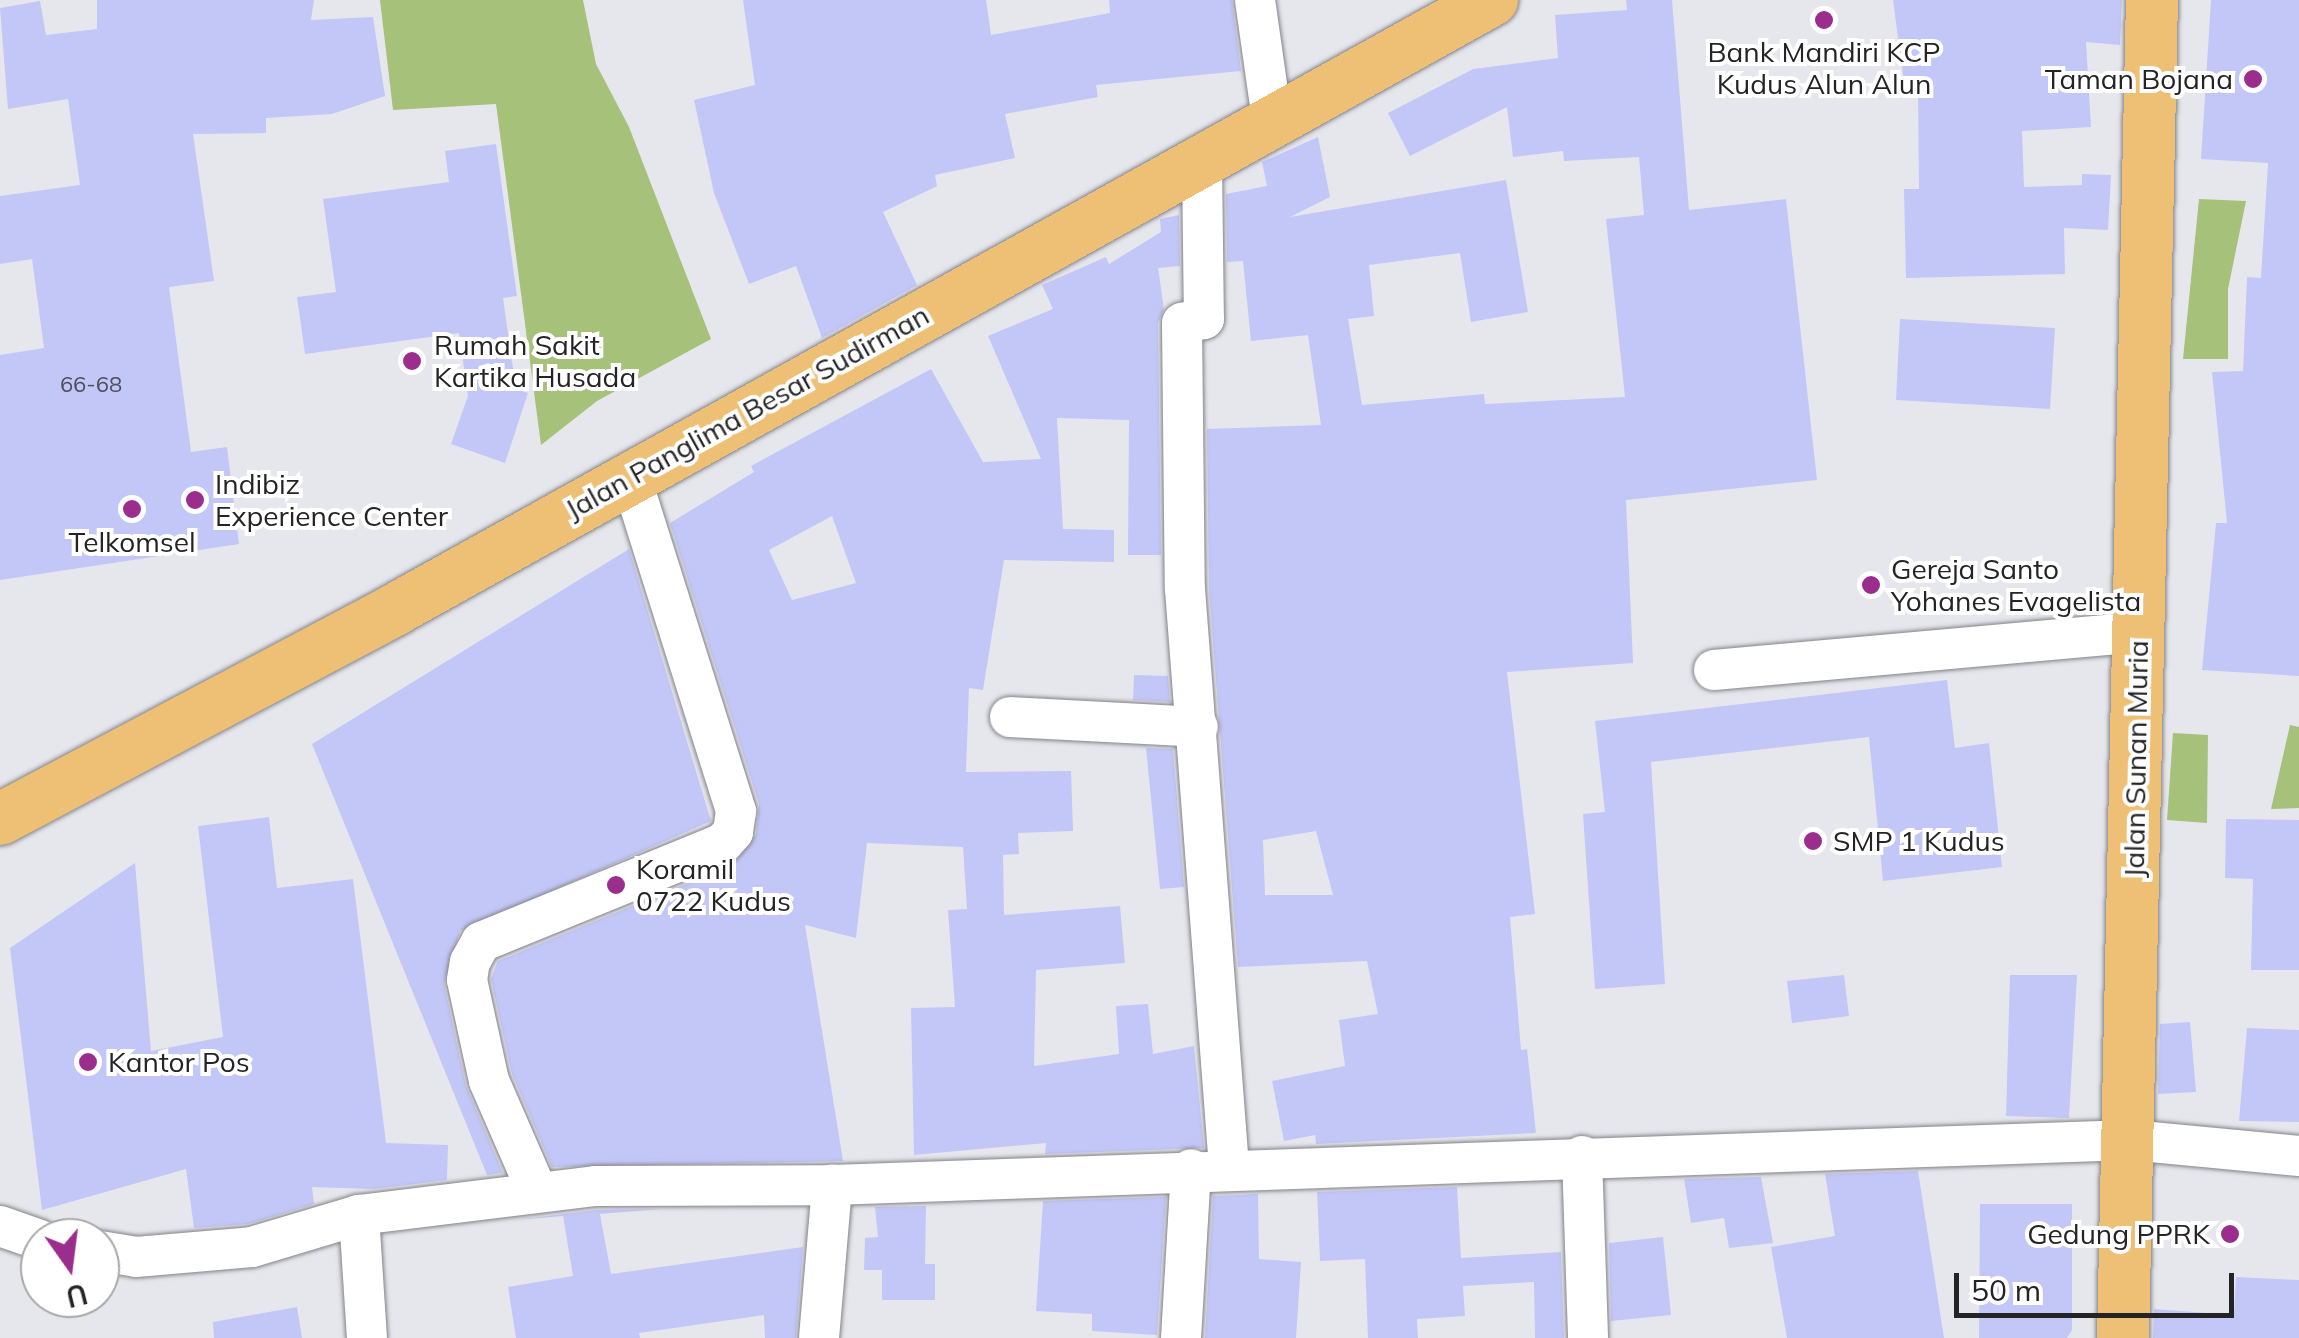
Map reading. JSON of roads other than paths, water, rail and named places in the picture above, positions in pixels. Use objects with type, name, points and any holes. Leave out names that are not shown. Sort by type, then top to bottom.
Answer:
[{"type":"main road","name":"Jalan Panglima Besar Sudirman","points":[[0,819],[396,609],[630,474],[1273,126],[1492,0]]},
{"type":"main road","name":"Jalan Sunan Muria","points":[[2123,1338],[2152,0]]},
{"type":"street","points":[[1255,0],[1273,126]]},
{"type":"street","points":[[1180,1338],[1210,1168],[1198,727],[1185,590],[1182,323],[1204,319],[1202,163]]},
{"type":"street","points":[[536,1189],[489,1081],[468,980],[470,962],[481,942],[723,843],[736,810],[630,474]]},
{"type":"street","points":[[1714,670],[2138,632]]},
{"type":"street","points":[[1010,716],[1198,727]]},
{"type":"street","points":[[120,1254],[136,1257],[252,1246],[359,1215],[536,1189],[832,1185],[1210,1168],[2130,1140],[2299,1156]]},
{"type":"street","points":[[1582,1156],[1588,1338]]},
{"type":"street","points":[[819,1338],[832,1185]]},
{"type":"street","points":[[359,1215],[367,1338]]},
{"type":"place","name":"Bank Mandiri KCP Kudus Alun Alun","points":[[1824,20]]},
{"type":"place","name":"Taman Bojana","points":[[2253,79]]},
{"type":"place","name":"Rumah Sakit Kartika Husada","points":[[412,361]]},
{"type":"place","name":"Indibiz Experience Center","points":[[195,500]]},
{"type":"place","name":"Telkomsel","points":[[132,509]]},
{"type":"place","name":"Gereja Santo Yohanes Evagelista","points":[[1871,585]]},
{"type":"place","name":"SMP 1 Kudus","points":[[1813,841]]},
{"type":"place","name":"Koramil 0722 Kudus","points":[[616,885]]},
{"type":"place","name":"Kantor Pos","points":[[88,1062]]},
{"type":"place","name":"Gedung PPRK","points":[[2230,1234]]}]
